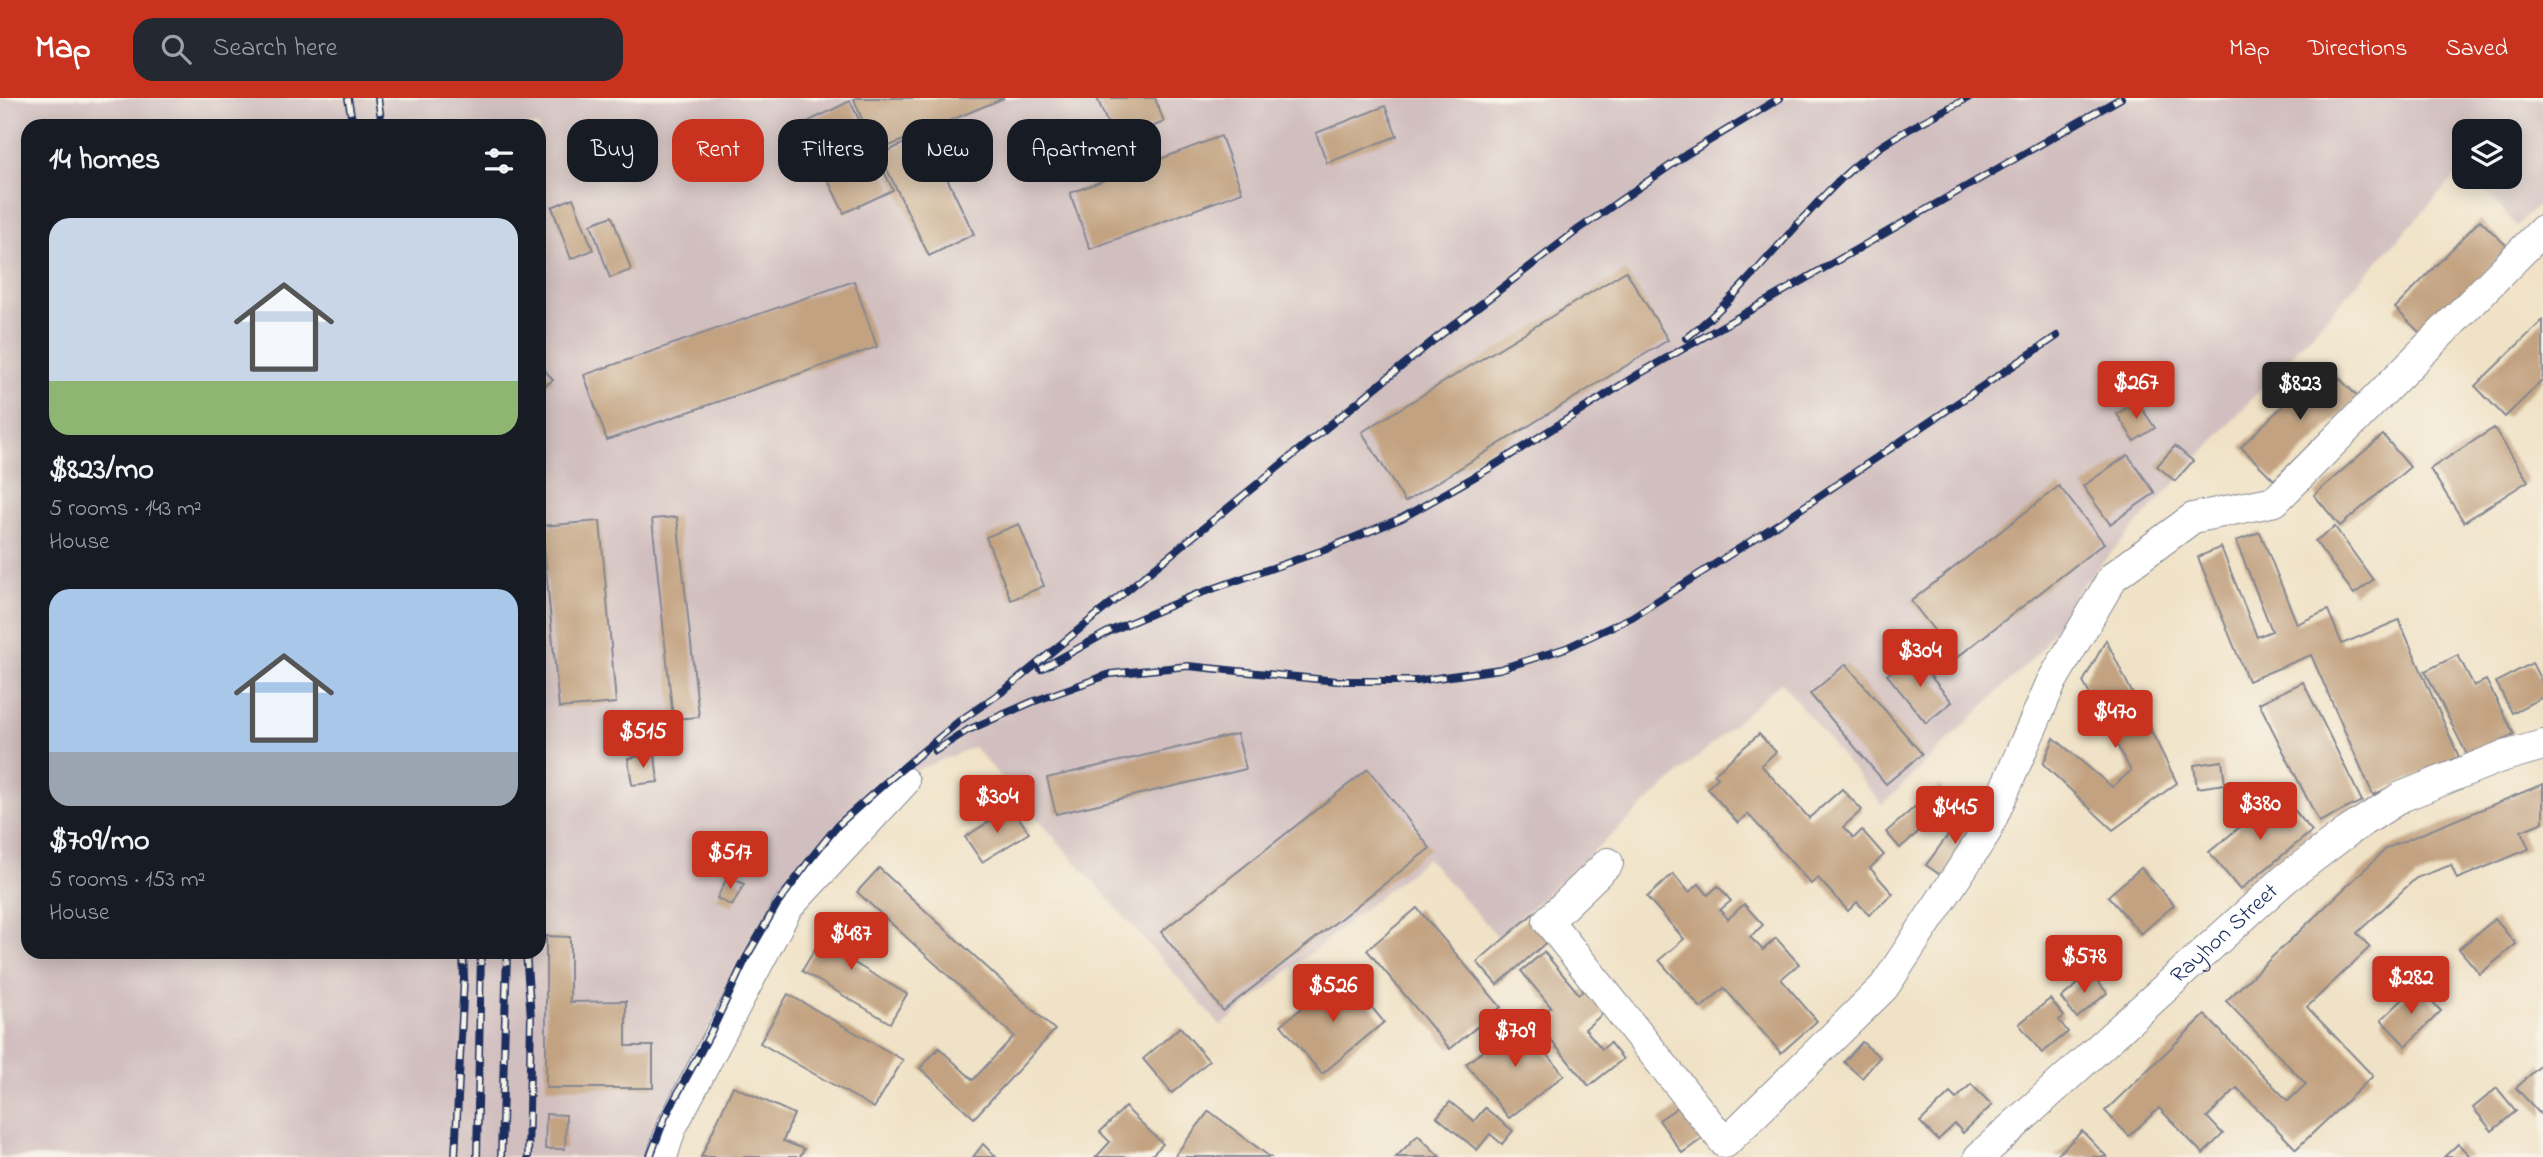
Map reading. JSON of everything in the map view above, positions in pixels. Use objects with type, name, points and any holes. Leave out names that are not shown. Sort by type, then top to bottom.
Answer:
[{"type":"street","points":[[1608,863],[1548,921],[1725,1143],[1884,987],[1986,832],[2052,681],[2113,577],[2193,518],[2276,501],[2543,230]]},
{"type":"street","name":"Rayhon Street","points":[[1979,1157],[2286,879],[2347,832],[2401,797],[2498,758],[2543,745]]},
{"type":"street","points":[[662,1157],[671,1128],[787,908],[904,782]]},
{"type":"shaded area","points":[[0,98],[2543,98],[2543,201],[2516,226],[2485,189],[2522,189],[2522,119],[2452,119],[2452,180],[2080,587],[2040,651],[1882,805],[1781,682],[1498,937],[1427,858],[1221,1026],[974,747],[876,786],[744,953],[651,1157],[0,1157]]},
{"type":"building","points":[[1004,98],[954,119],[902,119],[902,141],[888,147],[888,119],[862,119],[854,99]]},
{"type":"building","points":[[1097,98],[1155,98],[1164,122],[1161,123],[1161,119],[1106,119]]},
{"type":"building","points":[[850,101],[859,119],[813,119]]},
{"type":"building","points":[[1385,106],[1397,136],[1327,163],[1316,133]]},
{"type":"building","points":[[1221,136],[1242,192],[1090,249],[1070,193],[1099,182],[1161,182],[1161,159]]},
{"type":"building","points":[[902,144],[902,182],[949,182],[974,234],[929,256],[888,171],[888,151]]},
{"type":"building","points":[[888,180],[893,190],[844,213],[829,182],[888,182]]},
{"type":"building","points":[[573,198],[593,250],[571,259],[552,207]]},
{"type":"building","points":[[612,216],[631,270],[610,278],[591,224]]},
{"type":"building","points":[[2480,220],[2509,248],[2423,336],[2395,308]]},
{"type":"building","points":[[1626,271],[1668,340],[1405,502],[1362,432]]},
{"type":"building","points":[[854,281],[877,347],[607,440],[584,375]]},
{"type":"building","points":[[2543,320],[2543,380],[2505,417],[2475,386]]},
{"type":"building","points":[[2325,364],[2358,397],[2274,480],[2241,447]]},
{"type":"building","points":[[546,371],[553,380],[546,385]]},
{"type":"building","points":[[2137,401],[2155,428],[2134,441],[2117,414]]},
{"type":"building","points":[[2494,428],[2528,481],[2464,522],[2430,469]]},
{"type":"building","points":[[2383,435],[2410,467],[2340,526],[2314,495]]},
{"type":"building","points":[[2175,446],[2193,461],[2175,481],[2157,466]]},
{"type":"building","points":[[2128,455],[2155,493],[2110,524],[2083,486]]},
{"type":"building","points":[[2059,486],[2104,543],[1956,658],[1911,601]]},
{"type":"building","points":[[677,517],[699,717],[673,719],[652,519]]},
{"type":"building","points":[[600,521],[616,703],[559,708],[546,569],[546,526]]},
{"type":"building","points":[[1019,524],[1044,586],[1011,600],[986,537]]},
{"type":"building","points":[[2335,527],[2373,580],[2354,594],[2315,541]]},
{"type":"building","points":[[2260,532],[2297,624],[2328,610],[2342,644],[2399,620],[2459,757],[2373,795],[2311,655],[2248,681],[2198,557],[2221,547],[2257,637],[2272,631],[2236,541]]},
{"type":"building","points":[[2106,640],[2177,783],[2113,830],[2043,764],[2054,738],[2112,787],[2131,771],[2083,682]]},
{"type":"building","points":[[1913,655],[1952,702],[1926,723],[1887,675]]},
{"type":"building","points":[[2458,655],[2474,686],[2486,680],[2514,734],[2468,757],[2425,671]]},
{"type":"building","points":[[2532,663],[2543,684],[2543,697],[2512,713],[2496,682]]},
{"type":"building","points":[[1846,664],[1922,754],[1886,784],[1810,694]]},
{"type":"building","points":[[2303,682],[2362,801],[2319,822],[2259,703]]},
{"type":"building","points":[[1237,734],[1246,769],[1056,814],[1047,778]]},
{"type":"building","points":[[1759,734],[1776,752],[1761,765],[1809,818],[1842,789],[1862,810],[1843,827],[1854,838],[1862,830],[1884,855],[1870,868],[1893,894],[1869,915],[1857,902],[1848,911],[1818,878],[1811,884],[1748,814],[1738,823],[1707,788],[1718,778],[1714,774]]},
{"type":"building","points":[[655,754],[658,782],[632,785],[628,758]]},
{"type":"building","points":[[2222,761],[2225,784],[2197,788],[2194,765]]},
{"type":"building","points":[[1368,769],[1430,848],[1223,1011],[1161,932]]},
{"type":"building","points":[[2543,784],[2543,822],[2521,831],[2529,849],[2457,879],[2451,865],[2416,878],[2357,933],[2370,947],[2307,1007],[2373,1076],[2296,1149],[2237,1088],[2207,1117],[2223,1134],[2203,1154],[2159,1108],[2129,1136],[2105,1111],[2205,1015],[2288,1101],[2306,1084],[2226,1001],[2387,848]]},
{"type":"building","points":[[1939,786],[1952,802],[1900,848],[1886,832]]},
{"type":"building","points":[[2281,794],[2312,831],[2240,890],[2209,852]]},
{"type":"building","points":[[1012,807],[1029,833],[982,862],[965,837]]},
{"type":"building","points":[[1965,812],[1984,825],[1946,879],[1926,865]]},
{"type":"building","points":[[879,868],[1055,1030],[974,1118],[920,1068],[939,1048],[973,1080],[1014,1036],[857,892]]},
{"type":"building","points":[[2141,868],[2174,905],[2141,934],[2108,896]]},
{"type":"building","points":[[1673,874],[1689,892],[1699,884],[1708,895],[1718,886],[1731,901],[1720,910],[1728,919],[1744,904],[1763,925],[1750,937],[1763,950],[1776,938],[1799,964],[1781,979],[1817,1021],[1781,1053],[1724,988],[1701,1008],[1659,960],[1684,939],[1647,897]]},
{"type":"building","points":[[728,876],[744,884],[732,906],[717,898]]},
{"type":"building","points":[[1417,908],[1501,1007],[1450,1049],[1367,950]]},
{"type":"building","points":[[1535,912],[1555,935],[1497,985],[1477,962]]},
{"type":"building","points":[[834,916],[865,934],[849,960],[907,994],[890,1023],[802,971]]},
{"type":"building","points":[[2495,919],[2516,944],[2480,974],[2459,949]]},
{"type":"building","points":[[546,936],[570,937],[570,1002],[626,1001],[626,1046],[653,1046],[653,1088],[546,1088]]},
{"type":"building","points":[[1544,952],[1579,994],[1593,983],[1612,1006],[1585,1029],[1602,1049],[1610,1043],[1623,1059],[1589,1086],[1534,1020],[1551,1007],[1521,971]]},
{"type":"building","points":[[2091,973],[2107,993],[2077,1018],[2061,998]]},
{"type":"building","points":[[1344,974],[1384,1022],[1322,1074],[1281,1025]]},
{"type":"building","points":[[2417,986],[2441,1011],[2406,1046],[2381,1020]]},
{"type":"building","points":[[788,994],[903,1060],[874,1108],[760,1043]]},
{"type":"building","points":[[2050,999],[2064,1016],[2059,1020],[2068,1032],[2042,1053],[2019,1024]]},
{"type":"building","points":[[1521,1021],[1564,1075],[1509,1118],[1466,1064]]},
{"type":"building","points":[[1180,1027],[1209,1061],[1172,1093],[1143,1059]]},
{"type":"building","points":[[1862,1042],[1880,1057],[1862,1078],[1844,1062]]},
{"type":"building","points":[[2543,1063],[2543,1117],[2516,1088]]},
{"type":"building","points":[[1971,1084],[1992,1105],[1963,1133],[1955,1124],[1938,1140],[1920,1122],[1950,1093],[1956,1099]]},
{"type":"building","points":[[733,1086],[794,1114],[783,1141],[804,1149],[800,1157],[701,1157]]},
{"type":"building","points":[[2497,1088],[2516,1111],[2492,1131],[2473,1108]]},
{"type":"building","points":[[1450,1102],[1474,1121],[1485,1108],[1513,1131],[1502,1144],[1490,1134],[1477,1150],[1437,1117]]},
{"type":"building","points":[[1684,1103],[1706,1136],[1682,1153],[1659,1120]]},
{"type":"building","points":[[1125,1107],[1163,1144],[1150,1157],[1096,1157],[1110,1142],[1100,1132]]},
{"type":"building","points":[[1209,1111],[1270,1157],[1174,1157]]},
{"type":"building","points":[[546,1114],[566,1115],[565,1149],[545,1149]]},
{"type":"building","points":[[2082,1131],[2107,1157],[2055,1157]]},
{"type":"building","points":[[1418,1135],[1440,1157],[1396,1157]]},
{"type":"building","points":[[983,1144],[996,1157],[973,1157]]},
{"type":"building","points":[[2458,1144],[2471,1157],[2444,1157]]},
{"type":"railway","points":[[348,98],[352,119]]},
{"type":"railway","points":[[378,98],[381,119]]},
{"type":"railway","points":[[650,1157],[665,1117],[711,1032],[746,958],[776,906],[838,825],[958,722],[1006,689],[1434,340],[1579,229],[1687,154],[1780,98]]},
{"type":"railway","points":[[1686,338],[1729,300],[1826,194],[1860,162],[1904,132],[1968,98]]},
{"type":"railway","points":[[1041,669],[1108,632],[1195,595],[1324,550],[1402,518],[1490,468],[1639,374],[2121,98]]},
{"type":"railway","points":[[935,751],[968,730],[1032,702],[1110,674],[1188,666],[1337,681],[1416,681],[1500,669],[1566,648],[1632,617],[1787,518],[2057,336]]},
{"type":"railway","points":[[455,1157],[463,959]]},
{"type":"railway","points":[[477,1157],[481,959]]},
{"type":"railway","points":[[501,1157],[507,959]]},
{"type":"railway","points":[[527,959],[531,1018],[528,1157]]}]
